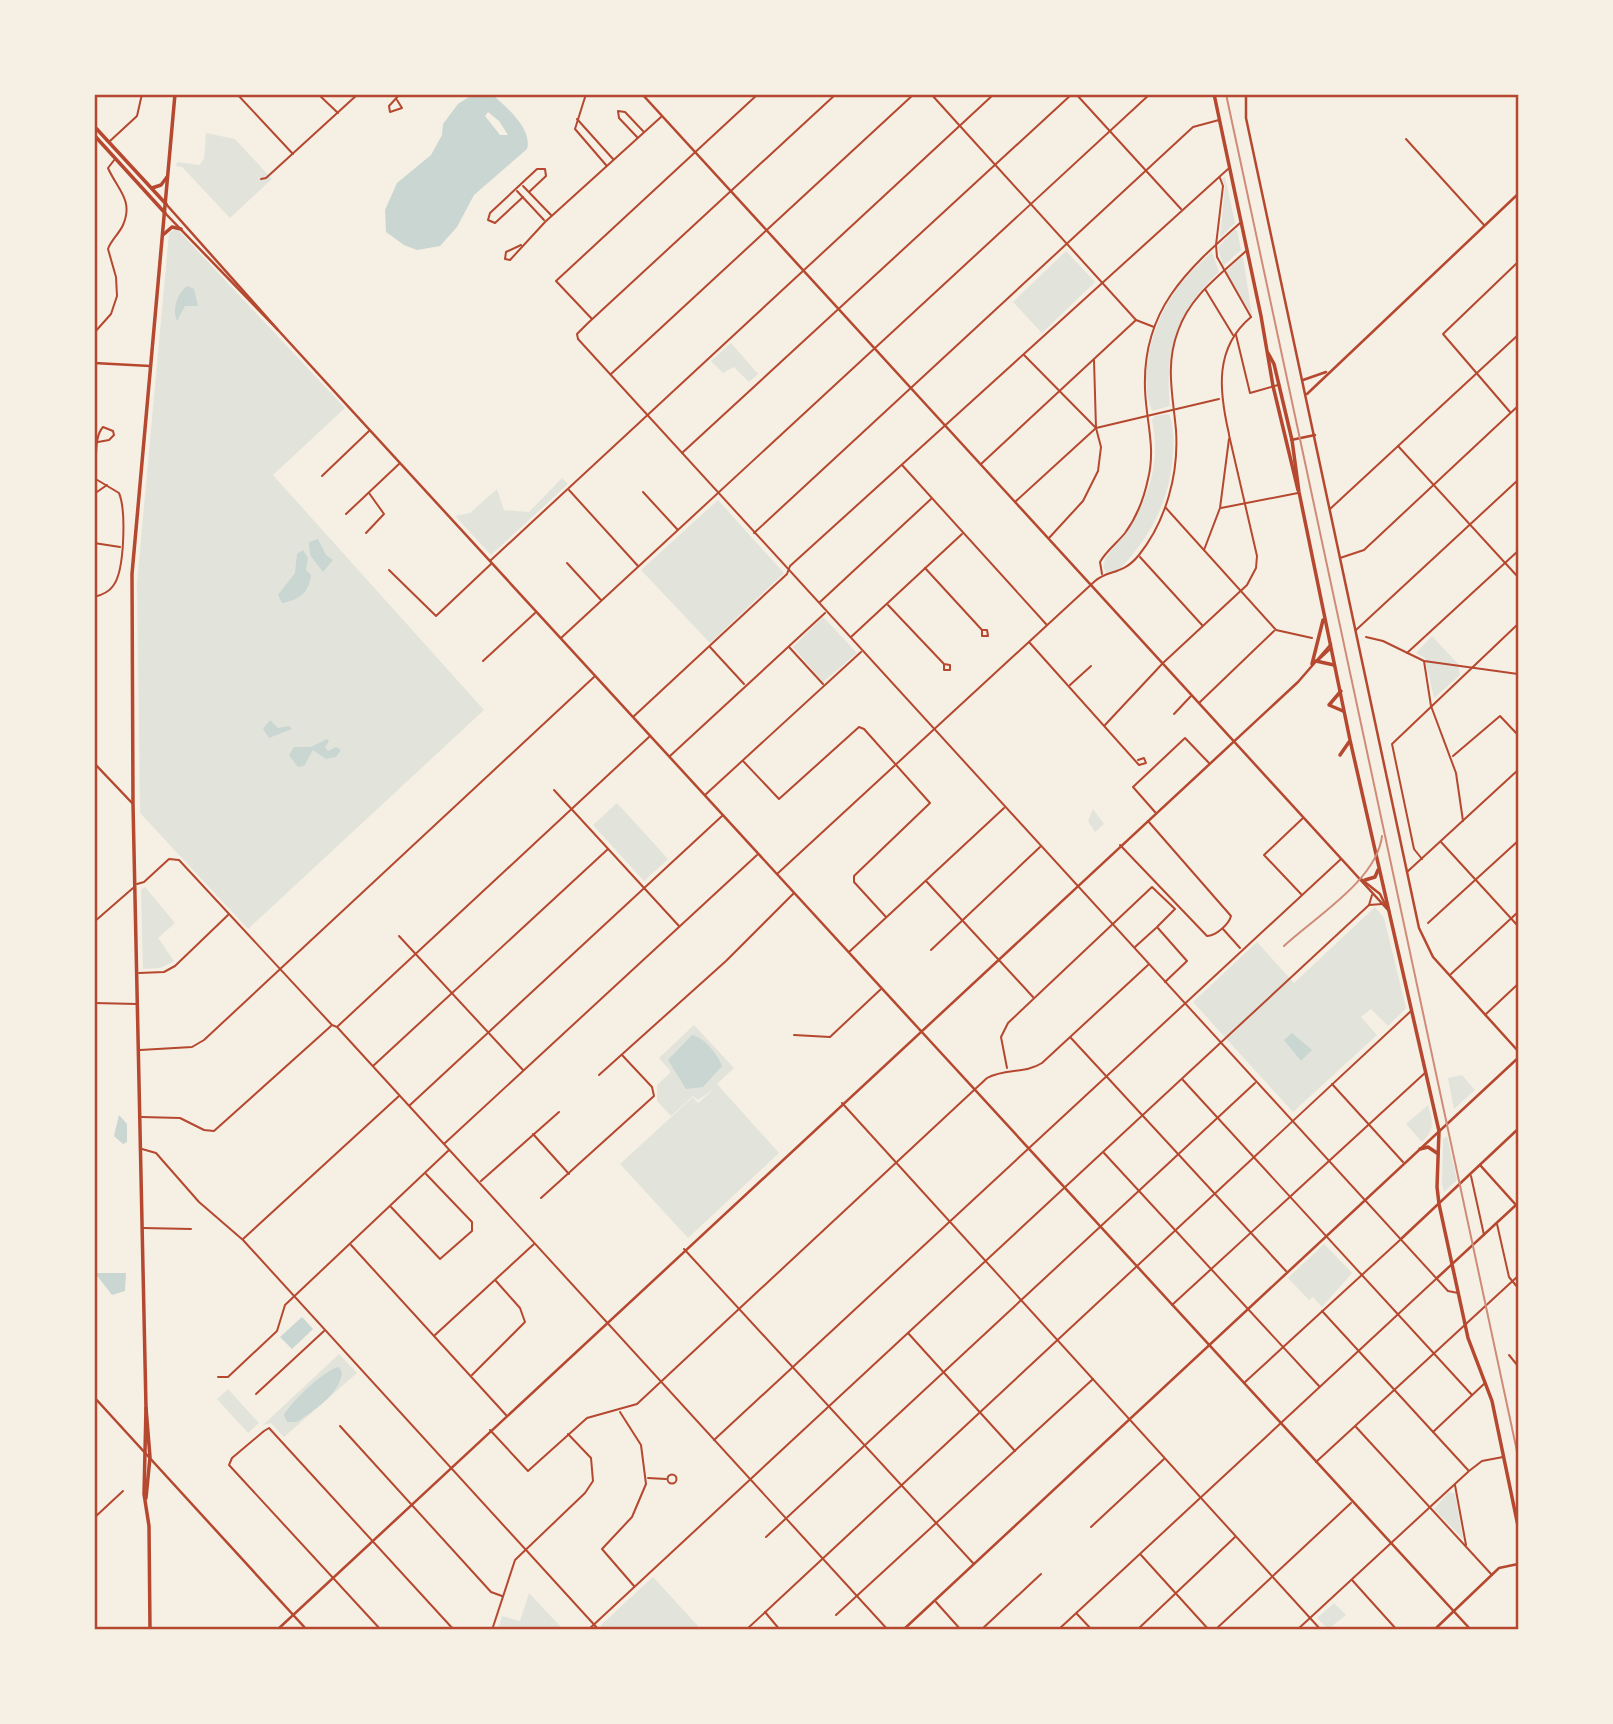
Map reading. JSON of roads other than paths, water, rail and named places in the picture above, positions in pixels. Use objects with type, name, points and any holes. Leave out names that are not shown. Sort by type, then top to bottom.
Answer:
[{"type":"main road","points":[[146,1498],[150,1457],[146,1408],[139,973],[133,804],[132,574],[175,94]]},
{"type":"main road","points":[[1214,94],[1261,316],[1273,386],[1299,492]]},
{"type":"main road","points":[[94,126],[166,204]]},
{"type":"main road","points":[[94,135],[165,213]]},
{"type":"main road","points":[[152,188],[161,185],[168,175]]},
{"type":"main road","points":[[163,236],[173,227],[181,229]]},
{"type":"main road","points":[[1268,353],[1292,440],[1299,492],[1350,740],[1439,1131],[1439,1204],[1471,1346],[1486,1382],[1518,1525]]},
{"type":"main road","points":[[1324,614],[1321,641],[1314,663],[1327,661],[1335,666]]},
{"type":"main road","points":[[1340,691],[1329,705],[1345,713]]},
{"type":"main road","points":[[1340,755],[1350,740]]},
{"type":"main road","points":[[1363,879],[1375,877],[1378,868]]},
{"type":"main road","points":[[1420,1149],[1428,1147],[1438,1153]]},
{"type":"main road","points":[[146,1408],[144,1450],[150,1629]]},
{"type":"street","points":[[109,142],[137,116],[142,94]]},
{"type":"street","points":[[237,94],[293,154]]},
{"type":"street","points":[[318,94],[338,113]]},
{"type":"street","points":[[261,179],[266,178],[358,94]]},
{"type":"street","points":[[397,100],[400,94]]},
{"type":"street","points":[[586,94],[576,118],[576,133],[607,166]]},
{"type":"street","points":[[642,94],[1303,817],[1380,894],[1389,911]]},
{"type":"street","points":[[592,319],[556,281],[758,94]]},
{"type":"street","points":[[836,94],[592,319],[577,334],[578,339],[1448,1290],[1459,1293]]},
{"type":"street","points":[[611,375],[914,94]]},
{"type":"street","points":[[931,94],[1136,320],[1154,327]]},
{"type":"street","points":[[389,570],[436,616],[490,562],[993,94]]},
{"type":"street","points":[[681,454],[1072,94]]},
{"type":"street","points":[[1076,94],[1182,210]]},
{"type":"street","points":[[561,639],[1150,94]]},
{"type":"street","points":[[1245,94],[1245,118],[1315,435],[1406,873],[1423,941],[1518,1051]]},
{"type":"street","points":[[637,138],[619,118],[618,111],[625,111],[644,132]]},
{"type":"street","points":[[522,245],[506,252],[505,259],[516,255],[522,245],[551,216],[662,116]]},
{"type":"street","points":[[576,118],[613,160]]},
{"type":"street","points":[[754,533],[1196,125],[1219,120]]},
{"type":"street","points":[[97,141],[103,135]]},
{"type":"street","points":[[1406,139],[1485,225]]},
{"type":"street","points":[[94,333],[114,306],[117,284],[108,249],[122,228],[127,212],[124,194],[108,168],[116,158]]},
{"type":"street","points":[[523,197],[495,223],[488,220],[490,213],[537,169],[545,169],[546,176],[529,192]]},
{"type":"street","points":[[633,718],[901,465],[1228,169]]},
{"type":"street","points":[[1220,177],[1223,186],[1216,245],[1223,272],[1251,317]]},
{"type":"street","points":[[522,185],[551,216]]},
{"type":"street","points":[[516,190],[545,222]]},
{"type":"street","points":[[1306,397],[1309,389],[1518,194]]},
{"type":"street","points":[[166,204],[399,463],[1027,1149],[1471,1629]]},
{"type":"street","points":[[165,213],[278,330]]},
{"type":"street","points":[[1103,575],[1100,562],[1125,533],[1144,494],[1153,451],[1145,368],[1154,327],[1163,304],[1179,281],[1241,223]]},
{"type":"street","points":[[776,874],[1091,585],[1103,575],[1123,571],[1139,555],[1165,507],[1176,454],[1169,377],[1175,340],[1191,305],[1205,288],[1246,250]]},
{"type":"street","points":[[1511,412],[1475,374],[1443,334],[1518,262]]},
{"type":"street","points":[[1205,288],[1234,334],[1250,393],[1279,385]]},
{"type":"street","points":[[1105,725],[1163,663],[1241,591],[1252,577],[1257,561],[1221,398],[1224,358],[1234,334],[1251,317],[1261,316]]},
{"type":"street","points":[[981,465],[1136,320]]},
{"type":"street","points":[[1329,510],[1518,335]]},
{"type":"street","points":[[1024,355],[1058,393],[1096,428]]},
{"type":"street","points":[[1048,539],[1083,501],[1092,486],[1101,447],[1096,428],[1094,360]]},
{"type":"street","points":[[94,363],[150,366]]},
{"type":"street","points":[[1303,380],[1329,370]]},
{"type":"street","points":[[1015,502],[1096,428],[1221,398]]},
{"type":"street","points":[[1339,558],[1364,550],[1518,406]]},
{"type":"street","points":[[94,597],[113,587],[118,578],[123,503],[119,493],[94,477],[97,436],[103,427],[113,430],[109,440],[98,442]]},
{"type":"street","points":[[322,476],[370,430]]},
{"type":"street","points":[[1204,550],[1220,508],[1229,435]]},
{"type":"street","points":[[1285,442],[1315,435]]},
{"type":"street","points":[[1398,445],[1518,577]]},
{"type":"street","points":[[346,514],[399,463]]},
{"type":"street","points":[[901,465],[1047,625]]},
{"type":"street","points":[[1355,631],[1518,480]]},
{"type":"street","points":[[94,494],[101,492],[108,484]]},
{"type":"street","points":[[568,489],[638,567]]},
{"type":"street","points":[[643,492],[678,530]]},
{"type":"street","points":[[1220,508],[1299,492]]},
{"type":"street","points":[[366,533],[384,514],[368,493]]},
{"type":"street","points":[[818,604],[932,498]]},
{"type":"street","points":[[1165,507],[1276,630],[1312,638]]},
{"type":"street","points":[[849,638],[963,533]]},
{"type":"street","points":[[94,543],[121,547]]},
{"type":"street","points":[[1407,654],[1518,551]]},
{"type":"street","points":[[1139,555],[1202,626]]},
{"type":"street","points":[[567,563],[602,601]]},
{"type":"street","points":[[925,568],[982,630]]},
{"type":"street","points":[[887,603],[944,664]]},
{"type":"street","points":[[483,661],[536,612]]},
{"type":"street","points":[[669,757],[826,612]]},
{"type":"street","points":[[1422,859],[1414,849],[1392,744],[1518,624]]},
{"type":"street","points":[[1199,703],[1276,630]]},
{"type":"street","points":[[1366,637],[1383,641],[1423,661],[1518,674]]},
{"type":"street","points":[[1029,642],[1138,760]]},
{"type":"street","points":[[277,1629],[1298,682],[1332,645]]},
{"type":"street","points":[[709,646],[744,685]]},
{"type":"street","points":[[788,646],[824,685]]},
{"type":"street","points":[[704,795],[862,652]]},
{"type":"street","points":[[1423,661],[1431,706],[1452,757],[1463,821]]},
{"type":"street","points":[[1070,686],[1091,666]]},
{"type":"street","points":[[1458,666],[1463,676]]},
{"type":"street","points":[[139,1050],[192,1047],[280,970],[595,677]]},
{"type":"street","points":[[1174,714],[1192,695]]},
{"type":"street","points":[[1452,757],[1500,716],[1518,736]]},
{"type":"street","points":[[743,761],[779,799],[859,727],[896,765],[930,803],[853,879],[886,917]]},
{"type":"street","points":[[337,1027],[650,736]]},
{"type":"street","points":[[1156,813],[1133,787],[1185,738],[1209,763]]},
{"type":"street","points":[[94,763],[133,804]]},
{"type":"street","points":[[1406,873],[1518,770]]},
{"type":"street","points":[[554,790],[679,927]]},
{"type":"street","points":[[849,953],[1005,808]]},
{"type":"street","points":[[408,1106],[722,815]]},
{"type":"street","points":[[1301,894],[1264,855],[1303,817]]},
{"type":"street","points":[[1120,845],[1207,936],[1213,936],[1222,928],[1231,916],[1147,821]]},
{"type":"street","points":[[1441,841],[1518,926]]},
{"type":"street","points":[[1428,923],[1518,841]]},
{"type":"street","points":[[931,950],[1041,847]]},
{"type":"street","points":[[373,1066],[608,849]]},
{"type":"street","points":[[444,1144],[758,854]]},
{"type":"street","points":[[714,1440],[1342,858]]},
{"type":"street","points":[[94,922],[169,859],[179,860],[373,1066],[888,1629]]},
{"type":"street","points":[[1363,879],[1372,895],[1389,911]]},
{"type":"street","points":[[926,881],[1034,998]]},
{"type":"street","points":[[1007,1069],[1001,1043],[1004,1028],[1152,887],[1175,909],[1134,948]]},
{"type":"street","points":[[599,1075],[726,961],[794,893]]},
{"type":"street","points":[[588,1629],[1370,905],[1372,895]]},
{"type":"street","points":[[1370,905],[1382,904]]},
{"type":"street","points":[[1450,975],[1518,912]]},
{"type":"street","points":[[139,973],[164,972],[175,966],[229,914]]},
{"type":"street","points":[[1157,927],[1187,961],[1165,982]]},
{"type":"street","points":[[1222,928],[1242,950]]},
{"type":"street","points":[[399,936],[523,1071]]},
{"type":"street","points":[[489,1430],[528,1471],[568,1433],[592,1415],[620,1411],[637,1404],[987,1078],[1007,1069],[1038,1066],[1149,964]]},
{"type":"street","points":[[1485,1014],[1518,984]]},
{"type":"street","points":[[794,1035],[830,1037],[881,989]]},
{"type":"street","points":[[94,1003],[138,1004]]},
{"type":"street","points":[[746,1629],[1412,1010]]},
{"type":"street","points":[[140,1117],[180,1118],[204,1130],[214,1131],[332,1025]]},
{"type":"street","points":[[1070,1037],[1287,1272]]},
{"type":"street","points":[[541,1198],[570,1174],[654,1093],[622,1054]]},
{"type":"street","points":[[904,1629],[1518,1058]]},
{"type":"street","points":[[1172,1305],[1426,1071]]},
{"type":"street","points":[[1182,1079],[1472,1395]]},
{"type":"street","points":[[766,1537],[1256,1082]]},
{"type":"street","points":[[1332,1084],[1404,1163]]},
{"type":"street","points":[[243,1240],[399,1095]]},
{"type":"street","points":[[842,1103],[1321,1629]]},
{"type":"street","points":[[479,1183],[559,1112]]},
{"type":"street","points":[[1244,1384],[1518,1129]]},
{"type":"street","points":[[533,1134],[570,1174]]},
{"type":"street","points":[[141,1149],[156,1153],[199,1202],[243,1240],[599,1629]]},
{"type":"street","points":[[218,1377],[228,1377],[277,1331],[283,1309],[294,1297],[449,1150]]},
{"type":"street","points":[[1104,1153],[1320,1386]]},
{"type":"street","points":[[1058,1629],[1518,1205],[1480,1166]]},
{"type":"street","points":[[390,1206],[440,1259],[472,1231],[472,1222],[425,1173]]},
{"type":"street","points":[[1470,1175],[1484,1235]]},
{"type":"street","points":[[1497,1223],[1509,1277],[1518,1288]]},
{"type":"street","points":[[142,1228],[191,1229]]},
{"type":"street","points":[[434,1336],[535,1243]]},
{"type":"street","points":[[351,1244],[506,1415]]},
{"type":"street","points":[[684,1249],[974,1564]]},
{"type":"street","points":[[1316,1462],[1518,1276]]},
{"type":"street","points":[[471,1376],[525,1322],[520,1308],[495,1280]]},
{"type":"street","points":[[1322,1311],[1469,1471]]},
{"type":"street","points":[[256,1394],[325,1331]]},
{"type":"street","points":[[908,1333],[1015,1451]]},
{"type":"street","points":[[1509,1355],[1518,1366]]},
{"type":"street","points":[[836,1615],[1094,1378]]},
{"type":"street","points":[[1433,1432],[1486,1382]]},
{"type":"street","points":[[94,1397],[307,1629]]},
{"type":"street","points":[[620,1411],[641,1445],[646,1478],[632,1517],[602,1549],[635,1587]]},
{"type":"street","points":[[340,1426],[491,1592],[503,1596]]},
{"type":"street","points":[[1355,1426],[1492,1575]]},
{"type":"street","points":[[381,1629],[229,1465],[232,1458],[269,1428],[454,1629]]},
{"type":"street","points":[[492,1629],[515,1560],[585,1493],[593,1481],[591,1458],[568,1433]]},
{"type":"street","points":[[1297,1629],[1469,1471],[1482,1461],[1504,1456]]},
{"type":"street","points":[[1091,1527],[1164,1458]]},
{"type":"street","points":[[646,1478],[667,1479]]},
{"type":"street","points":[[1455,1484],[1466,1547]]},
{"type":"street","points":[[94,1518],[123,1491]]},
{"type":"street","points":[[1215,1629],[1352,1502]]},
{"type":"street","points":[[1137,1629],[1236,1537]]},
{"type":"street","points":[[1140,1554],[1209,1629]]},
{"type":"street","points":[[1434,1629],[1499,1568],[1518,1564]]},
{"type":"street","points":[[981,1629],[1041,1574]]},
{"type":"street","points":[[1351,1579],[1397,1629]]},
{"type":"street","points":[[935,1601],[961,1629]]},
{"type":"street","points":[[765,1612],[780,1629]]},
{"type":"street","points":[[1076,1613],[1092,1629]]},
{"type":"railway","points":[[1226,94],[1518,1456]]},
{"type":"railway","points":[[1284,946],[1357,882],[1378,852],[1382,836]]}]
